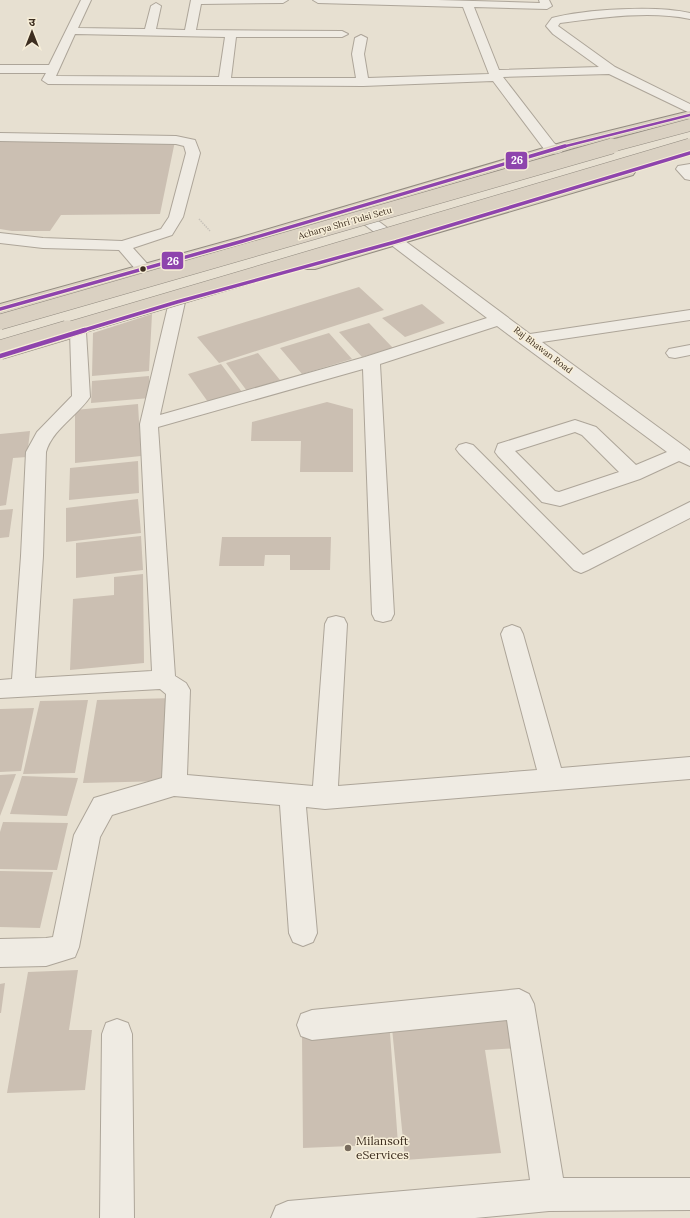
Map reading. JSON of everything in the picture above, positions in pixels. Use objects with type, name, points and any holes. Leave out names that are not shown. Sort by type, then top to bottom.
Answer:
[{"type":"highway","points":[[0,308],[353,209],[556,150],[690,115]]},
{"type":"highway","name":"Acharya Shri Tulsi Setu","points":[[0,322],[579,154],[690,125]]},
{"type":"highway","points":[[0,350],[690,146]]},
{"type":"highway","points":[[0,356],[177,302],[395,242],[690,153]]},
{"type":"street","points":[[86,0],[58,67],[48,80],[363,82],[611,70]]},
{"type":"street","points":[[190,33],[196,1],[283,0]]},
{"type":"street","points":[[318,0],[561,5]]},
{"type":"street","points":[[467,4],[496,76],[549,146],[556,150]]},
{"type":"street","points":[[542,4],[556,20]]},
{"type":"street","points":[[668,4],[690,5]]},
{"type":"street","points":[[150,32],[156,6]]},
{"type":"street","points":[[556,20],[635,14],[674,14],[690,16]]},
{"type":"street","points":[[556,20],[552,26],[557,32],[611,70],[690,109]]},
{"type":"street","points":[[72,31],[231,34],[342,34]]},
{"type":"street","points":[[224,82],[231,34]]},
{"type":"street","points":[[361,38],[358,54],[363,82]]},
{"type":"street","points":[[0,68],[58,67]]},
{"type":"street","points":[[95,69],[142,68]]},
{"type":"street","points":[[212,69],[226,68]]},
{"type":"street","points":[[0,137],[176,140],[190,143],[193,153],[176,217],[167,232],[123,246],[43,243],[0,238]]},
{"type":"street","points":[[690,168],[683,169],[690,176]]},
{"type":"street","name":"Raj Bhawan Road","points":[[353,209],[395,242],[528,339],[685,457]]},
{"type":"street","points":[[123,246],[143,268]]},
{"type":"street","points":[[164,680],[150,424],[177,302]]},
{"type":"street","points":[[528,339],[690,315]]},
{"type":"street","points":[[150,424],[371,361],[501,319]]},
{"type":"street","points":[[24,688],[32,556],[36,452],[38,442],[43,435],[65,416],[81,397],[78,332]]},
{"type":"street","points":[[371,361],[383,614]]},
{"type":"street","points":[[633,474],[590,431],[583,427],[575,426],[505,448],[505,452],[550,496],[554,498],[560,498],[685,457]]},
{"type":"street","points":[[466,449],[581,565],[690,509]]},
{"type":"street","points":[[325,798],[336,624]]},
{"type":"street","points":[[512,634],[552,780]]},
{"type":"street","points":[[0,689],[164,680],[178,690],[174,784]]},
{"type":"street","points":[[0,953],[46,952],[65,947],[87,835],[103,806],[174,784],[325,798],[690,768]]},
{"type":"street","points":[[292,796],[302,933]]},
{"type":"street","points":[[312,1025],[519,1004],[549,1195]]},
{"type":"street","points":[[116,1218],[117,1034]]},
{"type":"street","points":[[288,1218],[549,1195],[690,1194]]},
{"type":"building","points":[[175,141],[160,214],[61,215],[50,231],[12,231],[0,229],[0,142]]},
{"type":"building","points":[[359,287],[384,310],[219,363],[197,337]]},
{"type":"building","points":[[422,304],[445,323],[405,337],[382,318]]},
{"type":"building","points":[[152,314],[149,371],[92,376],[93,333]]},
{"type":"building","points":[[369,323],[393,348],[362,357],[339,332]]},
{"type":"building","points":[[329,333],[352,359],[302,374],[280,348]]},
{"type":"building","points":[[258,353],[280,380],[247,391],[226,363]]},
{"type":"building","points":[[221,364],[242,392],[208,402],[188,374]]},
{"type":"building","points":[[149,376],[150,398],[91,403],[92,381]]},
{"type":"building","points":[[327,402],[353,409],[353,472],[300,472],[301,441],[251,441],[252,422]]},
{"type":"building","points":[[138,404],[141,456],[75,463],[75,410]]},
{"type":"building","points":[[30,431],[27,457],[13,458],[6,505],[0,506],[0,434]]},
{"type":"building","points":[[138,461],[139,493],[69,500],[70,468]]},
{"type":"building","points":[[138,499],[141,533],[66,542],[66,508]]},
{"type":"building","points":[[13,509],[9,537],[0,538],[0,510]]},
{"type":"building","points":[[141,536],[143,570],[76,578],[76,543]]},
{"type":"building","points":[[222,537],[331,537],[330,570],[290,570],[290,555],[265,555],[264,566],[219,566]]},
{"type":"building","points":[[143,574],[144,663],[70,670],[73,599],[114,595],[114,577]]},
{"type":"building","points":[[175,698],[167,781],[83,783],[97,700]]},
{"type":"building","points":[[88,700],[75,773],[23,774],[40,701]]},
{"type":"building","points":[[34,708],[21,771],[0,772],[0,709]]},
{"type":"building","points":[[16,774],[0,816],[0,775]]},
{"type":"building","points":[[22,776],[78,778],[67,816],[10,814]]},
{"type":"building","points":[[3,822],[68,823],[57,870],[0,869],[0,832]]},
{"type":"building","points":[[0,871],[53,872],[40,928],[0,927]]},
{"type":"building","points":[[78,970],[69,1030],[92,1030],[85,1090],[7,1093],[28,972]]},
{"type":"building","points":[[5,983],[1,1013],[0,1013],[0,984]]},
{"type":"building","points":[[515,1009],[521,1048],[485,1050],[501,1153],[405,1160],[391,1018]]},
{"type":"building","points":[[390,1033],[398,1144],[303,1148],[302,1036]]},
{"type":"transit line","name":"26","points":[[0,309],[243,241],[569,145],[690,115]]},
{"type":"transit line","name":"26","points":[[0,356],[177,302],[395,242],[690,153]]},
{"type":"place","name":"Milansoft eServices","points":[[348,1148]]}]
